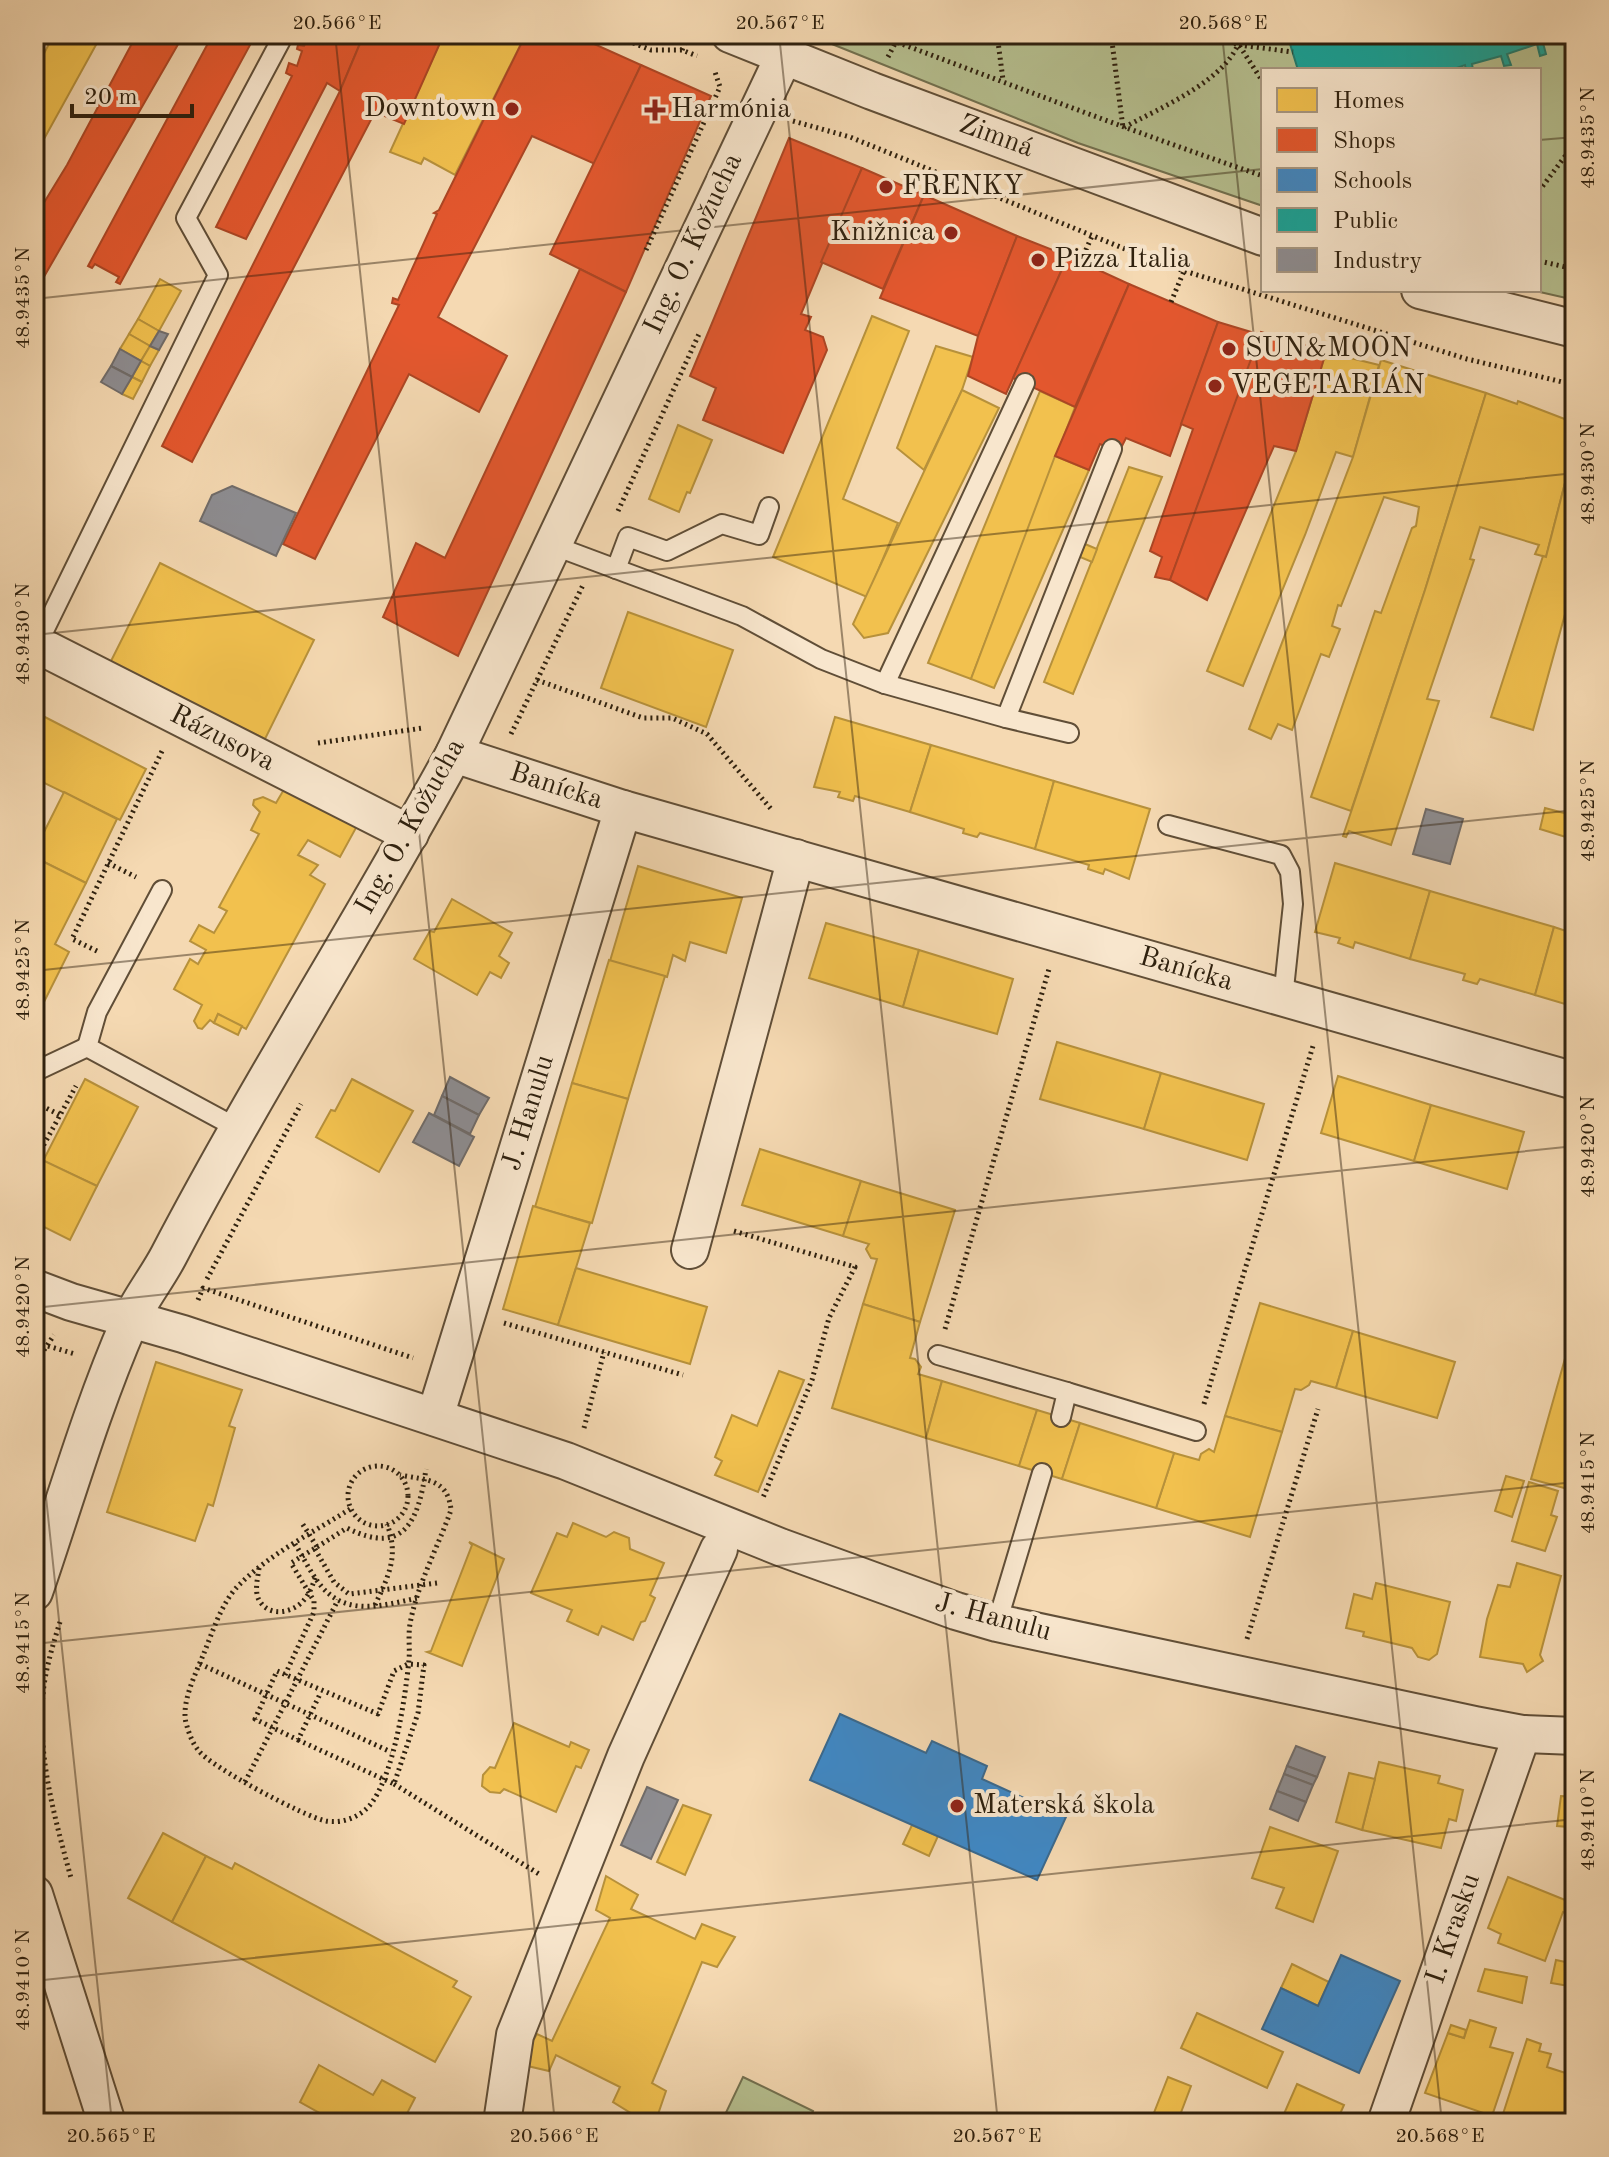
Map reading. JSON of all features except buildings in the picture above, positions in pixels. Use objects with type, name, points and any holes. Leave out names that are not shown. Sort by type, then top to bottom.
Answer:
[{"type":"street","name":"Zimná","points":[[721,48],[784,56],[1261,236]]},
{"type":"street","name":"Ing. O. Kožucha","points":[[49,1601],[102,1394],[130,1321],[237,1128],[454,754],[784,56]]},
{"type":"street","points":[[1428,292],[1575,329]]},
{"type":"street","name":"Rázusova","points":[[36,644],[410,834]]},
{"type":"street","name":"Banícka","points":[[454,754],[623,809],[1575,1081]]},
{"type":"street","name":"J. Hanulu","points":[[435,1417],[623,809]]},
{"type":"street","points":[[694,1235],[796,858]]},
{"type":"street","points":[[34,1288],[130,1321]]},
{"type":"street","name":"J. Hanulu","points":[[130,1321],[183,1334],[566,1461],[872,1582],[997,1623],[1522,1734],[1575,1736]]},
{"type":"street","points":[[502,2123],[515,2035],[626,1756],[719,1549]]},
{"type":"street","name":"I. Krasku","points":[[1386,2123],[1522,1734]]},
{"type":"street","points":[[34,1894],[107,2123]]},
{"type":"lane","points":[[36,644],[218,275],[186,218],[281,40]]},
{"type":"lane","points":[[885,684],[1025,383]]},
{"type":"lane","points":[[1006,718],[1112,449]]},
{"type":"lane","points":[[616,569],[628,537],[667,551],[722,524],[759,535],[769,507]]},
{"type":"lane","points":[[552,545],[742,616],[821,659],[885,684],[1069,733]]},
{"type":"lane","points":[[1168,825],[1281,855],[1290,872],[1293,904],[1283,998]]},
{"type":"lane","points":[[34,1072],[87,1047],[97,1012],[162,890]]},
{"type":"lane","points":[[87,1047],[237,1128]]},
{"type":"lane","points":[[938,1355],[1196,1431]]},
{"type":"lane","points":[[1061,1417],[1067,1392]]},
{"type":"lane","points":[[997,1623],[1042,1473]]},
{"type":"path","points":[[611,34],[651,50],[682,50],[702,58]]},
{"type":"path","points":[[682,50],[688,34]]},
{"type":"path","points":[[875,34],[1123,128],[1261,175]]},
{"type":"path","points":[[997,34],[1003,80]]},
{"type":"path","points":[[1111,34],[1123,128]]},
{"type":"path","points":[[1206,34],[1239,45],[1293,52]]},
{"type":"path","points":[[1123,128],[1214,76],[1239,45],[1241,34]]},
{"type":"path","points":[[1239,45],[1261,79]]},
{"type":"path","points":[[642,258],[720,87],[721,48]]},
{"type":"path","points":[[784,118],[850,137],[1184,271],[1467,359],[1575,385]]},
{"type":"path","points":[[1541,188],[1575,143]]},
{"type":"path","points":[[1081,261],[1092,236]]},
{"type":"path","points":[[1541,261],[1575,269]]},
{"type":"path","points":[[1171,302],[1184,271]]},
{"type":"path","points":[[537,680],[643,718],[672,718],[707,734],[774,813]]},
{"type":"path","points":[[417,741],[430,716]]},
{"type":"path","points":[[123,963],[72,939],[179,717]]},
{"type":"path","points":[[938,1355],[1059,934]]},
{"type":"path","points":[[1196,1431],[1324,1009]]},
{"type":"path","points":[[34,1145],[42,1148],[82,1075]]},
{"type":"path","points":[[34,1102],[60,1115]]},
{"type":"path","points":[[694,1235],[855,1267],[829,1318],[812,1380],[759,1508]]},
{"type":"path","points":[[183,1334],[203,1288],[425,1362],[445,1380]]},
{"type":"path","points":[[489,1319],[683,1375]]},
{"type":"path","points":[[34,1365],[48,1346]]},
{"type":"path","points":[[581,1437],[604,1352]]},
{"type":"path","points":[[1246,1641],[1318,1409]]},
{"type":"path","points":[[350,1509],[259,1567],[237,1587],[215,1624],[187,1704],[185,1719],[200,1753],[245,1782],[314,1818],[341,1821],[364,1811],[372,1802],[383,1778],[403,1713],[410,1625],[451,1510],[446,1490],[424,1480],[400,1475],[388,1467],[374,1466],[361,1471],[351,1481],[348,1495],[350,1509],[370,1525],[387,1524],[403,1513],[408,1501],[407,1487],[400,1475]]},
{"type":"path","points":[[285,1675],[314,1612],[314,1601],[291,1563],[347,1528],[370,1536],[391,1536],[405,1531],[416,1517],[426,1469]]},
{"type":"path","points":[[302,1523],[342,1590],[349,1594],[437,1583]]},
{"type":"path","points":[[375,1605],[391,1566],[394,1545],[387,1524]]},
{"type":"path","points":[[295,1544],[325,1592],[338,1600],[355,1607],[418,1598]]},
{"type":"path","points":[[259,1567],[258,1599],[268,1610],[281,1612],[293,1609],[310,1593],[316,1576]]},
{"type":"path","points":[[245,1782],[338,1600]]},
{"type":"path","points":[[49,1601],[43,1694],[44,1744],[51,1804],[73,1887]]},
{"type":"path","points":[[200,1664],[391,1752]]},
{"type":"path","points":[[394,1784],[418,1713],[424,1665],[408,1664],[394,1671],[378,1714],[277,1671],[255,1719],[394,1784],[571,1893]]},
{"type":"path","points":[[298,1740],[321,1692]]},
{"type":"green space","points":[[807,34],[1575,34],[1575,300],[1540,292],[1541,68],[1261,68],[1261,205],[1078,143]]},
{"type":"green space","points":[[743,2077],[813,2111],[808,2123],[721,2123]]},
{"type":"place","name":"Downtown","points":[[512,109]]},
{"type":"place","name":"Harmónia","points":[[655,110]]},
{"type":"place","name":"FRENKY","points":[[886,187]]},
{"type":"place","name":"Knižnica","points":[[951,233]]},
{"type":"place","name":"Pizza Italia","points":[[1038,260]]},
{"type":"place","name":"SUN&MOON","points":[[1229,349]]},
{"type":"place","name":"VEGETARIÁN","points":[[1215,386]]},
{"type":"place","name":"Materská škola","points":[[957,1806]]}]
